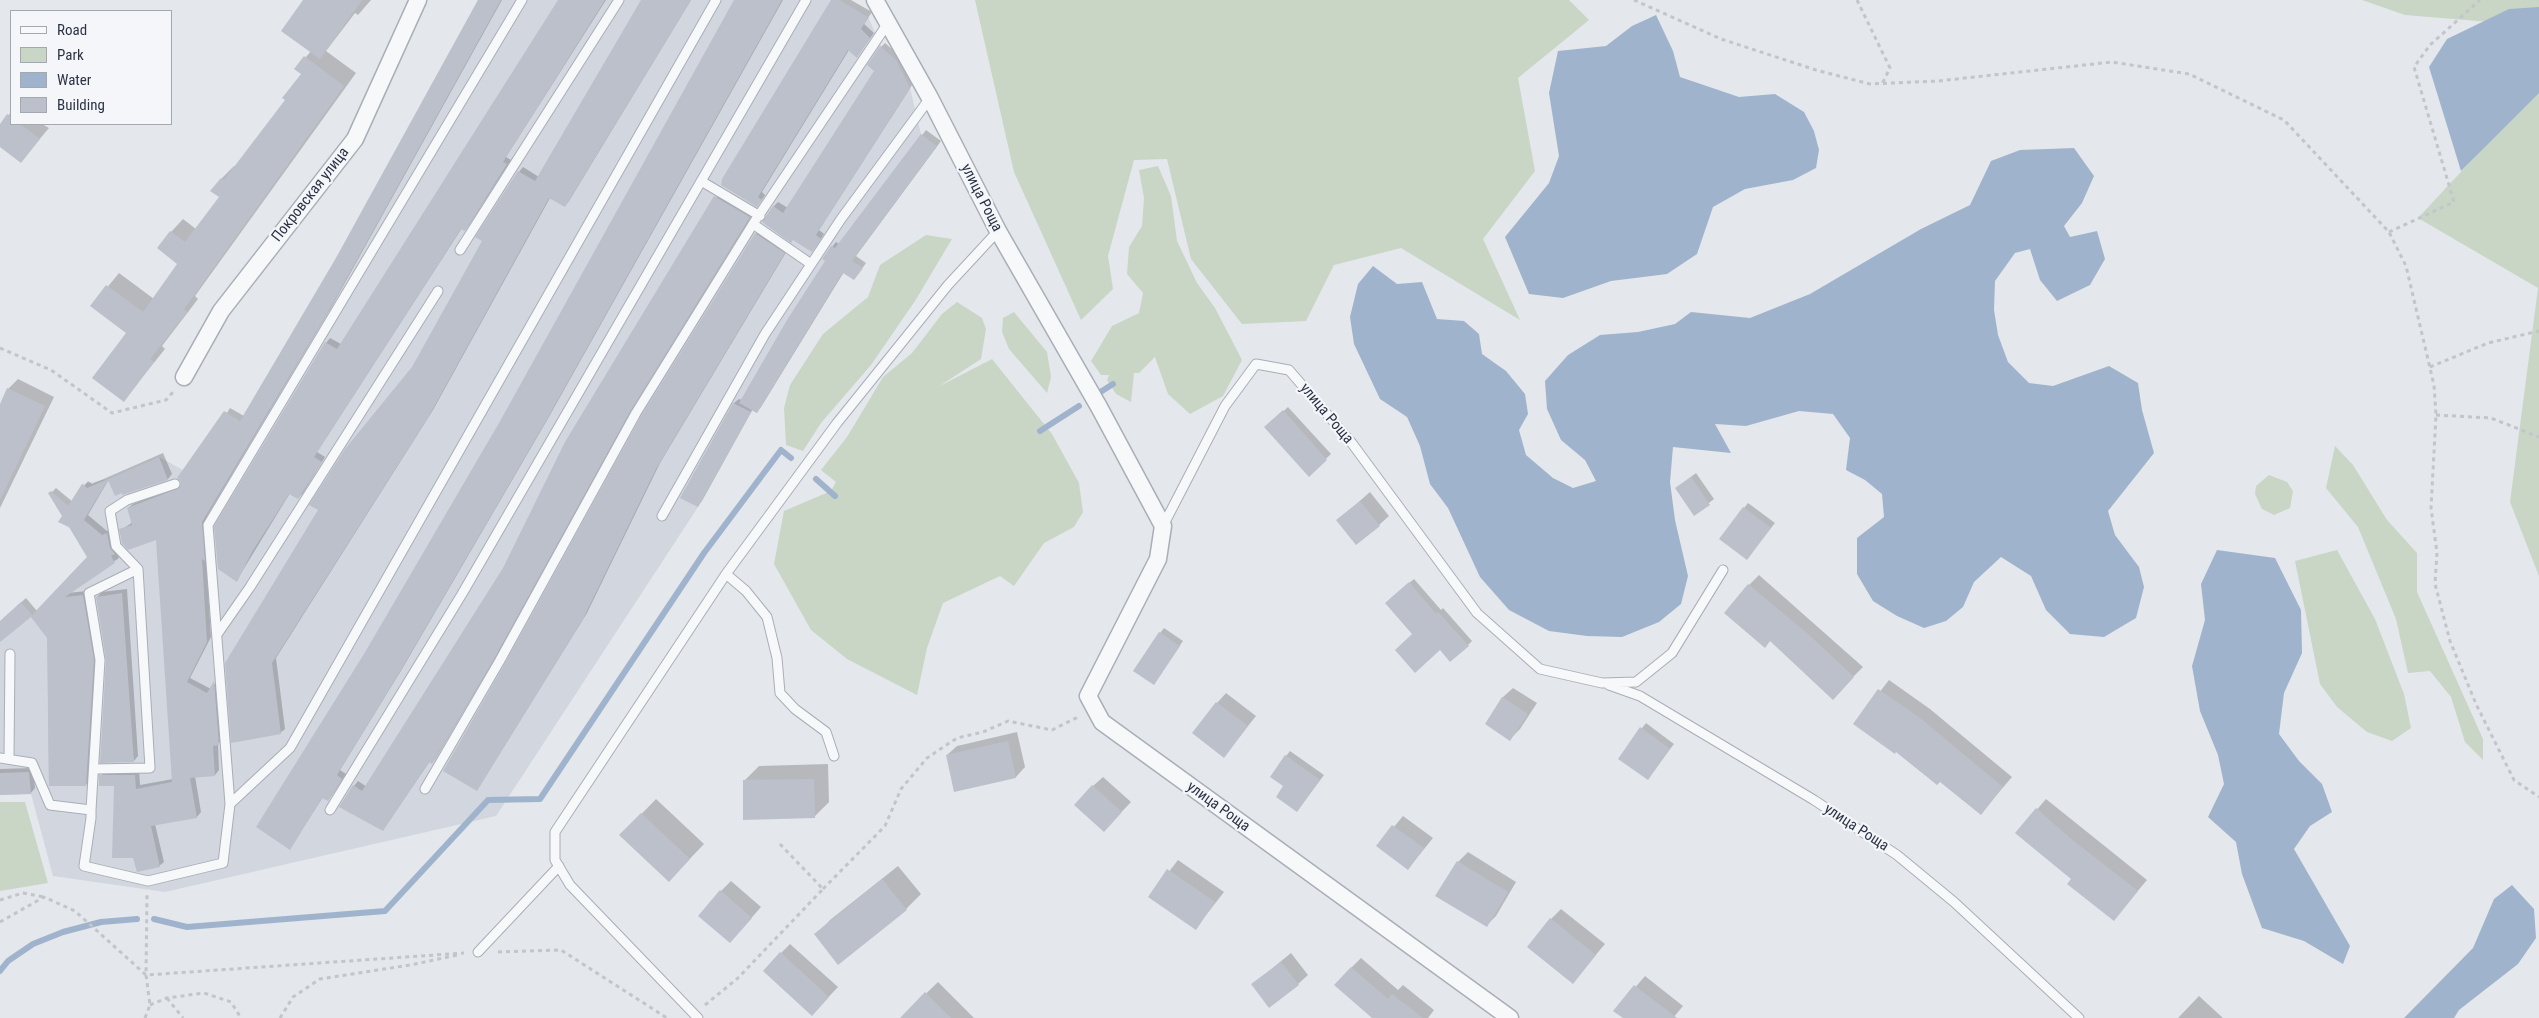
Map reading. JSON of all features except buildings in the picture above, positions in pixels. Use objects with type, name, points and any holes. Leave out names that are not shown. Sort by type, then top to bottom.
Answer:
[{"type":"street","name":"Покровская улица","points":[[184,377],[221,311],[355,139],[418,0]]},
{"type":"street","name":"улица Роща","points":[[875,0],[930,98],[998,231],[1099,407],[1163,526],[1158,559],[1088,696],[1102,722],[1510,1018]]},
{"type":"lane","points":[[138,569],[89,593],[100,660],[91,810],[84,866],[148,881],[223,863],[230,804],[218,633],[208,526],[522,0]]},
{"type":"lane","points":[[460,250],[619,0]]},
{"type":"lane","points":[[230,804],[290,748],[716,0]]},
{"type":"lane","points":[[330,810],[462,594],[806,0]]},
{"type":"lane","points":[[425,789],[499,662],[636,413],[753,224],[888,23]]},
{"type":"lane","points":[[662,516],[765,334],[841,219],[930,98]]},
{"type":"lane","points":[[701,181],[760,216]]},
{"type":"lane","points":[[753,224],[811,264]]},
{"type":"lane","points":[[696,1016],[570,885],[555,860],[555,832],[726,574],[837,423],[948,285],[998,231]]},
{"type":"lane","points":[[218,633],[250,587],[438,291]]},
{"type":"lane","name":"улица Роща","points":[[1163,526],[1225,406],[1256,364],[1290,370],[1351,442],[1477,613],[1540,670],[1602,683],[1640,696],[1814,800],[1897,855],[1954,902],[2078,1018]]},
{"type":"lane","points":[[94,769],[150,768],[138,569],[116,546],[110,511],[127,500],[175,484]]},
{"type":"lane","name":"улица Роща","points":[[1602,683],[1636,682],[1672,653],[1724,570]]},
{"type":"lane","points":[[726,574],[746,591],[767,617],[777,658],[780,693],[795,709],[826,732],[834,756]]},
{"type":"lane","points":[[10,654],[4,758],[32,763],[50,805],[91,810]]},
{"type":"lane","points":[[473,952],[559,866]]},
{"type":"path","points":[[1634,0],[1721,39],[1816,70],[1870,84],[1938,81],[2112,62],[2189,74],[2284,120],[2389,232],[2406,266],[2430,367],[2436,415],[2431,508],[2437,553],[2435,584],[2450,641],[2476,704],[2514,780],[2539,797]]},
{"type":"path","points":[[1857,0],[1890,68],[1882,84]]},
{"type":"path","points":[[2389,232],[2454,202],[2414,66],[2430,45],[2480,0]]},
{"type":"path","points":[[2430,367],[2488,343],[2539,331]]},
{"type":"path","points":[[0,348],[51,370],[112,413],[166,400],[184,377]]},
{"type":"path","points":[[2436,415],[2491,418],[2539,437]]},
{"type":"path","points":[[696,1016],[738,978],[886,826],[901,789],[927,758],[957,738],[983,732],[1008,721],[1052,730],[1094,708]]},
{"type":"path","points":[[778,842],[823,889]]},
{"type":"path","points":[[145,1018],[150,1005],[146,975],[148,881]]},
{"type":"path","points":[[0,900],[23,893],[44,898],[75,911],[146,975],[473,952],[561,950],[668,1018]]},
{"type":"path","points":[[0,922],[44,898]]},
{"type":"path","points":[[280,1018],[293,998],[320,979],[410,966],[473,952]]},
{"type":"path","points":[[150,1005],[167,998],[204,993],[232,1002],[241,1018]]},
{"type":"path","points":[[167,998],[183,1018]]},
{"type":"shaded area","points":[[478,0],[840,0],[868,17],[882,48],[897,61],[910,88],[921,134],[937,146],[840,277],[757,413],[751,410],[698,507],[496,816],[165,892],[53,876],[31,794],[0,795],[0,621],[21,602],[32,615],[87,557],[79,544],[87,538],[59,522],[82,484],[108,479],[159,457],[183,470],[224,411],[240,421],[336,258]]},
{"type":"green space","points":[[975,0],[1569,0],[1589,20],[1518,78],[1535,171],[1483,239],[1520,320],[1401,248],[1334,265],[1306,321],[1242,324],[1191,259],[1167,159],[1134,160],[1108,256],[1113,289],[1081,320],[1014,172]]},
{"type":"green space","points":[[2362,0],[2539,0],[2539,26],[2405,15]]},
{"type":"green space","points":[[2539,88],[2539,576],[2510,502],[2538,288],[2418,218]]},
{"type":"green space","points":[[1158,166],[1171,196],[1177,241],[1197,283],[1215,308],[1242,360],[1223,396],[1190,414],[1168,394],[1155,357],[1139,373],[1134,373],[1131,402],[1116,394],[1107,380],[1109,375],[1101,375],[1091,361],[1112,326],[1139,313],[1143,293],[1127,274],[1129,247],[1142,226],[1144,198],[1139,170]]},
{"type":"green space","points":[[926,235],[952,239],[915,301],[871,365],[821,423],[803,451],[786,445],[784,408],[790,385],[823,334],[868,297],[880,265]]},
{"type":"green space","points":[[957,302],[982,318],[986,329],[981,359],[938,387],[992,359],[1052,434],[1079,483],[1083,512],[1074,527],[1044,543],[1014,586],[1000,576],[943,603],[927,648],[917,695],[847,659],[811,630],[774,564],[784,511],[831,491],[836,482],[821,470],[847,437],[883,377],[912,353],[942,314]]},
{"type":"green space","points":[[1014,312],[1047,352],[1051,377],[1047,393],[1009,349],[1002,332],[1003,318]]},
{"type":"green space","points":[[2335,446],[2353,465],[2387,520],[2417,553],[2417,592],[2483,739],[2483,760],[2465,742],[2451,697],[2430,671],[2408,673],[2396,619],[2358,527],[2326,488]]},
{"type":"green space","points":[[2269,475],[2287,482],[2293,491],[2290,508],[2274,515],[2262,509],[2255,494],[2256,486]]},
{"type":"green space","points":[[2337,550],[2375,619],[2404,694],[2411,728],[2392,741],[2367,732],[2337,707],[2320,684],[2295,561]]},
{"type":"green space","points":[[0,802],[25,802],[48,883],[0,891]]},
{"type":"water","points":[[2539,7],[2539,93],[2461,171],[2429,67],[2447,39],[2509,9]]},
{"type":"water","points":[[1656,15],[1673,51],[1680,77],[1739,97],[1775,94],[1804,112],[1814,131],[1819,150],[1816,168],[1793,180],[1745,189],[1713,207],[1697,254],[1667,274],[1611,281],[1563,298],[1529,294],[1505,237],[1549,183],[1559,156],[1549,93],[1558,51],[1606,46],[1632,26]]},
{"type":"water","points":[[2074,148],[2094,176],[2082,203],[2064,226],[2070,237],[2097,231],[2105,259],[2090,285],[2057,301],[2040,280],[2030,249],[2015,253],[1995,281],[1994,310],[1998,335],[2008,362],[2029,383],[2053,386],[2109,366],[2138,383],[2142,410],[2154,453],[2108,511],[2115,535],[2139,567],[2144,587],[2136,618],[2104,637],[2070,634],[2046,610],[2031,576],[2001,557],[1974,582],[1963,607],[1946,621],[1924,628],[1897,616],[1873,601],[1857,574],[1857,538],[1884,517],[1882,494],[1865,480],[1846,470],[1850,438],[1833,414],[1799,411],[1746,426],[1715,424],[1731,453],[1673,447],[1670,482],[1675,520],[1688,576],[1681,604],[1659,622],[1622,637],[1587,636],[1549,631],[1509,610],[1480,577],[1448,508],[1430,484],[1420,446],[1407,417],[1380,399],[1354,344],[1350,317],[1358,284],[1373,266],[1397,284],[1422,282],[1437,319],[1464,321],[1479,334],[1482,354],[1506,371],[1525,394],[1528,414],[1519,430],[1526,455],[1553,478],[1573,488],[1596,481],[1585,460],[1561,440],[1547,409],[1545,381],[1568,355],[1600,335],[1638,332],[1675,324],[1691,312],[1750,318],[1810,294],[1921,229],[1970,205],[1991,161],[2020,150]]},
{"type":"water","points":[[2217,550],[2275,558],[2301,610],[2302,653],[2284,693],[2279,734],[2299,761],[2322,784],[2332,812],[2310,826],[2294,849],[2350,946],[2343,964],[2304,941],[2262,928],[2242,874],[2236,842],[2208,817],[2224,784],[2218,755],[2200,711],[2192,666],[2205,620],[2201,584]]},
{"type":"water","points":[[2512,885],[2534,909],[2536,938],[2518,964],[2459,1010],[2454,1018],[2404,1018],[2473,948],[2494,899]]},
{"type":"waterway","points":[[1102,391],[1113,384]]},
{"type":"waterway","points":[[1040,431],[1079,406]]},
{"type":"waterway","points":[[154,919],[187,927],[385,911],[488,800],[540,799],[704,553],[781,450],[791,458]]},
{"type":"waterway","points":[[816,479],[835,496]]},
{"type":"waterway","points":[[0,971],[8,961],[33,944],[63,932],[101,922],[137,919]]}]
